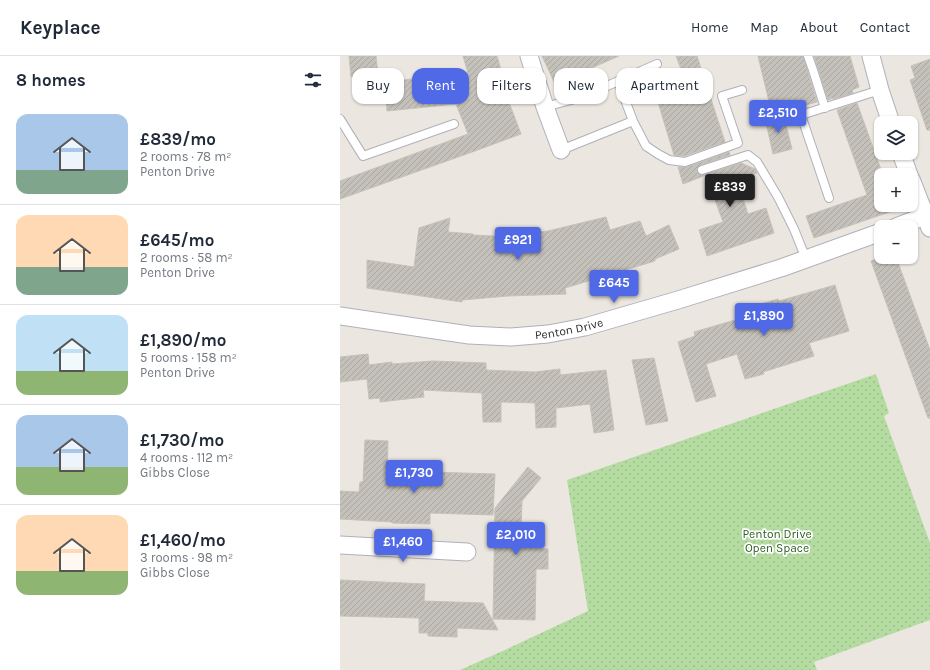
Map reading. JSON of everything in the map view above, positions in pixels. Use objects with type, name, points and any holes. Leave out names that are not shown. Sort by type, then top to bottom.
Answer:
[{"type":"street","points":[[529,56],[545,107],[561,150]]},
{"type":"street","points":[[871,56],[889,116]]},
{"type":"street","points":[[918,197],[928,222],[918,224]]},
{"type":"street","name":"Penton Drive","points":[[340,316],[469,335],[511,337],[548,334],[585,327],[678,300],[806,259],[874,235]]},
{"type":"street","points":[[340,545],[467,552]]},
{"type":"lane","points":[[808,56],[825,108]]},
{"type":"lane","points":[[648,68],[657,64]]},
{"type":"lane","points":[[545,107],[582,97],[616,82]]},
{"type":"lane","points":[[627,104],[633,121],[646,146],[669,160],[685,162],[738,143],[722,96],[742,90]]},
{"type":"lane","points":[[829,198],[801,115],[880,90]]},
{"type":"lane","points":[[340,119],[362,156],[454,124]]},
{"type":"lane","points":[[561,150],[633,121]]},
{"type":"lane","points":[[702,170],[748,156],[757,162],[778,197],[794,229],[806,259]]},
{"type":"green space","name":"Penton Drive Open Space","points":[[876,374],[889,413],[884,416],[930,543],[930,620],[814,662],[817,670],[460,670],[588,611],[567,480]]},
{"type":"building","points":[[349,56],[376,56],[377,68],[352,68],[351,77]]},
{"type":"building","points":[[463,56],[497,56],[501,68],[477,68],[477,104],[510,104],[521,134],[340,199],[340,181],[468,134],[456,104],[469,104],[469,68],[467,68]]},
{"type":"building","points":[[542,56],[619,56],[592,68],[554,68],[554,82]]},
{"type":"building","points":[[676,56],[697,56],[701,68],[681,68]]},
{"type":"building","points":[[758,56],[803,56],[817,102],[772,114]]},
{"type":"building","points":[[814,56],[850,56],[859,87],[852,90],[853,93],[828,100]]},
{"type":"building","points":[[930,59],[930,130],[927,130],[910,80],[915,78],[911,66]]},
{"type":"building","points":[[412,79],[412,104],[456,104],[387,111],[387,104],[404,104],[404,80]]},
{"type":"building","points":[[857,103],[874,150],[874,160],[878,160],[880,168],[874,168],[874,212],[889,212],[814,238],[806,216],[867,195],[837,110]]},
{"type":"building","points":[[659,104],[713,104],[725,142],[684,156],[674,155]]},
{"type":"building","points":[[783,113],[792,149],[773,154],[765,118]]},
{"type":"building","points":[[729,152],[730,155],[700,165],[697,168],[697,172],[700,175],[704,175],[741,163],[755,169],[757,173],[737,180],[748,214],[766,208],[774,233],[707,256],[699,230],[723,222],[706,175],[683,184],[678,167],[687,167]]},
{"type":"building","points":[[606,217],[610,230],[640,221],[646,236],[669,225],[679,249],[655,259],[655,261],[565,288],[566,294],[508,296],[462,300],[462,302],[367,288],[367,260],[414,267],[419,228],[450,218],[448,232],[493,236],[548,231]]},
{"type":"building","points":[[874,260],[874,264],[899,264],[930,350],[930,418],[928,418],[871,261]]},
{"type":"building","points":[[835,285],[849,331],[809,343],[814,356],[763,372],[764,374],[745,379],[737,354],[706,364],[716,396],[696,402],[678,342],[695,336],[694,332],[742,318],[740,310],[778,299],[779,301]]},
{"type":"building","points":[[368,354],[369,365],[392,362],[392,364],[433,361],[486,363],[486,370],[535,372],[560,369],[560,375],[606,370],[614,430],[594,433],[590,404],[556,408],[556,427],[536,428],[535,403],[501,402],[501,422],[483,422],[482,393],[423,390],[424,397],[380,402],[380,398],[369,399],[367,379],[340,382],[340,357]]},
{"type":"building","points":[[654,358],[668,421],[646,425],[632,360]]},
{"type":"building","points":[[365,440],[388,441],[387,483],[429,484],[429,472],[495,474],[493,515],[430,513],[430,524],[340,519],[340,491],[359,492],[360,482],[363,482]]},
{"type":"building","points":[[528,467],[541,478],[522,501],[521,531],[530,532],[530,548],[548,549],[548,569],[536,569],[535,620],[493,619],[495,508]]},
{"type":"building","points":[[340,580],[425,584],[424,601],[483,603],[498,630],[457,628],[457,637],[428,636],[428,633],[419,633],[419,618],[340,616]]}]
